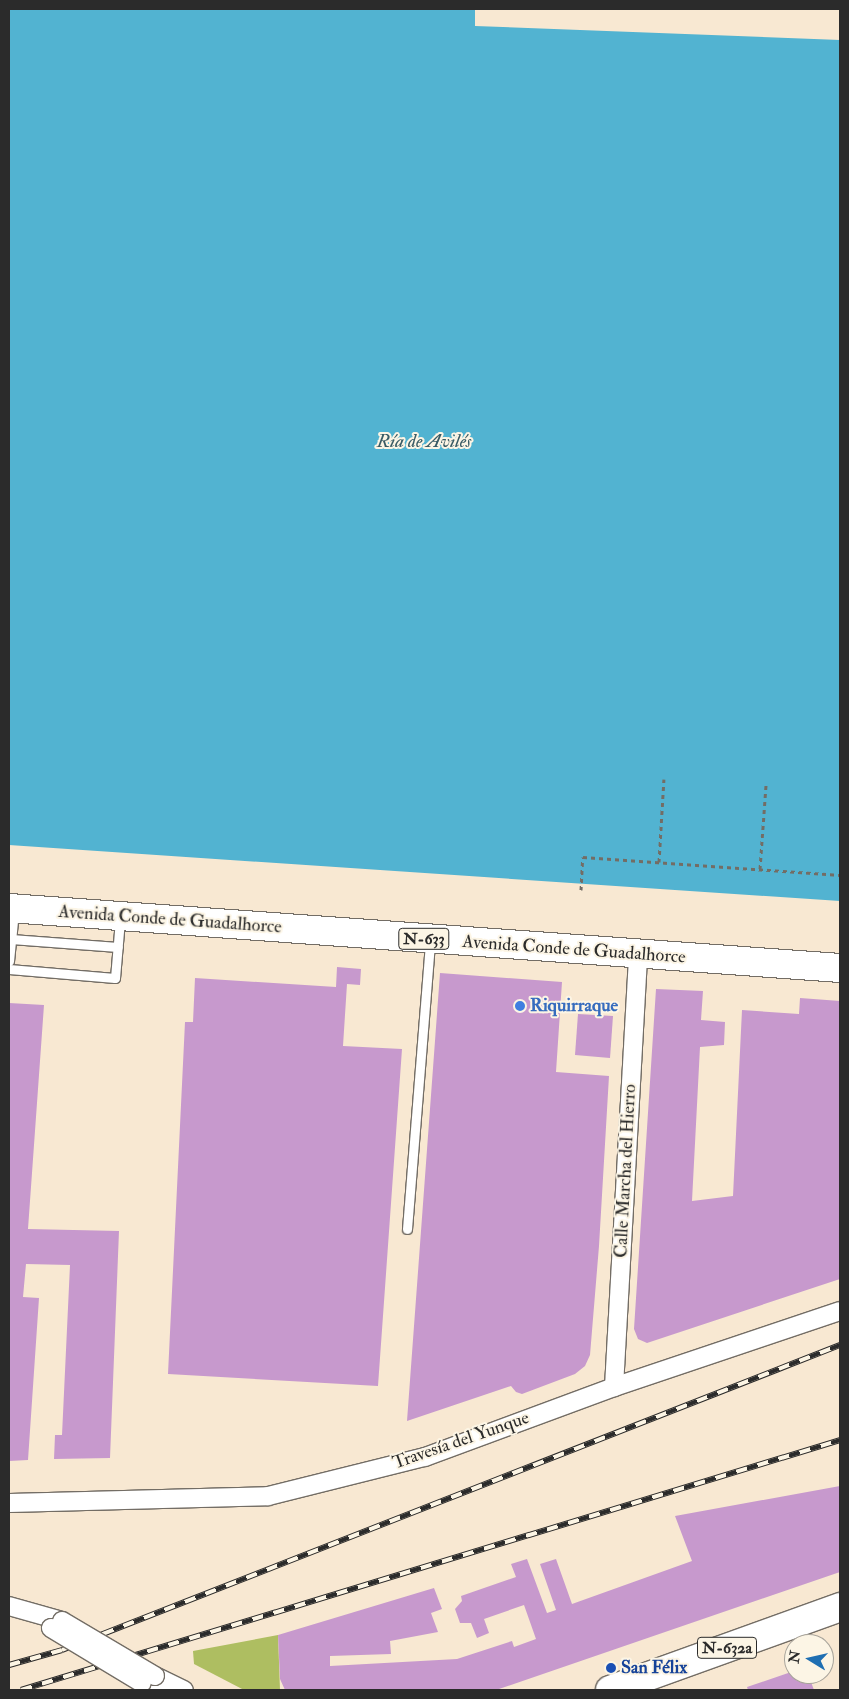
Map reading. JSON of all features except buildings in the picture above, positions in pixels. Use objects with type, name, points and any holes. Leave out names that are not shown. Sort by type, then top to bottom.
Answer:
[{"type":"main road","name":"Avenida Conde de Guadalhorce","points":[[11,908],[840,968]]},
{"type":"main road","name":"N-632a","points":[[611,1690],[840,1607]]},
{"type":"street","name":"Calle Marcha del Hierro","points":[[614,1386],[638,954]]},
{"type":"street","name":"Travesía del Yunque","points":[[9,1503],[268,1496],[425,1457],[614,1386],[840,1311]]},
{"type":"street","points":[[9,1606],[57,1624],[150,1683],[184,1690]]},
{"type":"lane","points":[[9,962],[11,908]]},
{"type":"lane","points":[[9,969],[115,978],[121,916]]},
{"type":"lane","points":[[11,939],[118,947]]},
{"type":"lane","points":[[407,1229],[430,939]]},
{"type":"path","points":[[659,862],[664,779]]},
{"type":"path","points":[[760,869],[766,785]]},
{"type":"path","points":[[581,890],[583,857],[840,875]]},
{"type":"green space","points":[[278,1635],[280,1690],[244,1690],[194,1664],[193,1651]]},
{"type":"water","name":"Ría de Avilés","points":[[9,9],[475,9],[475,26],[840,40],[840,901],[9,845]]},
{"type":"railway","points":[[9,1665],[62,1650],[840,1345]]},
{"type":"railway","points":[[21,1690],[840,1440]]},
{"type":"place","name":"Riquirraque","points":[[520,1006]]},
{"type":"place","name":"San Félix","points":[[611,1668]]}]
